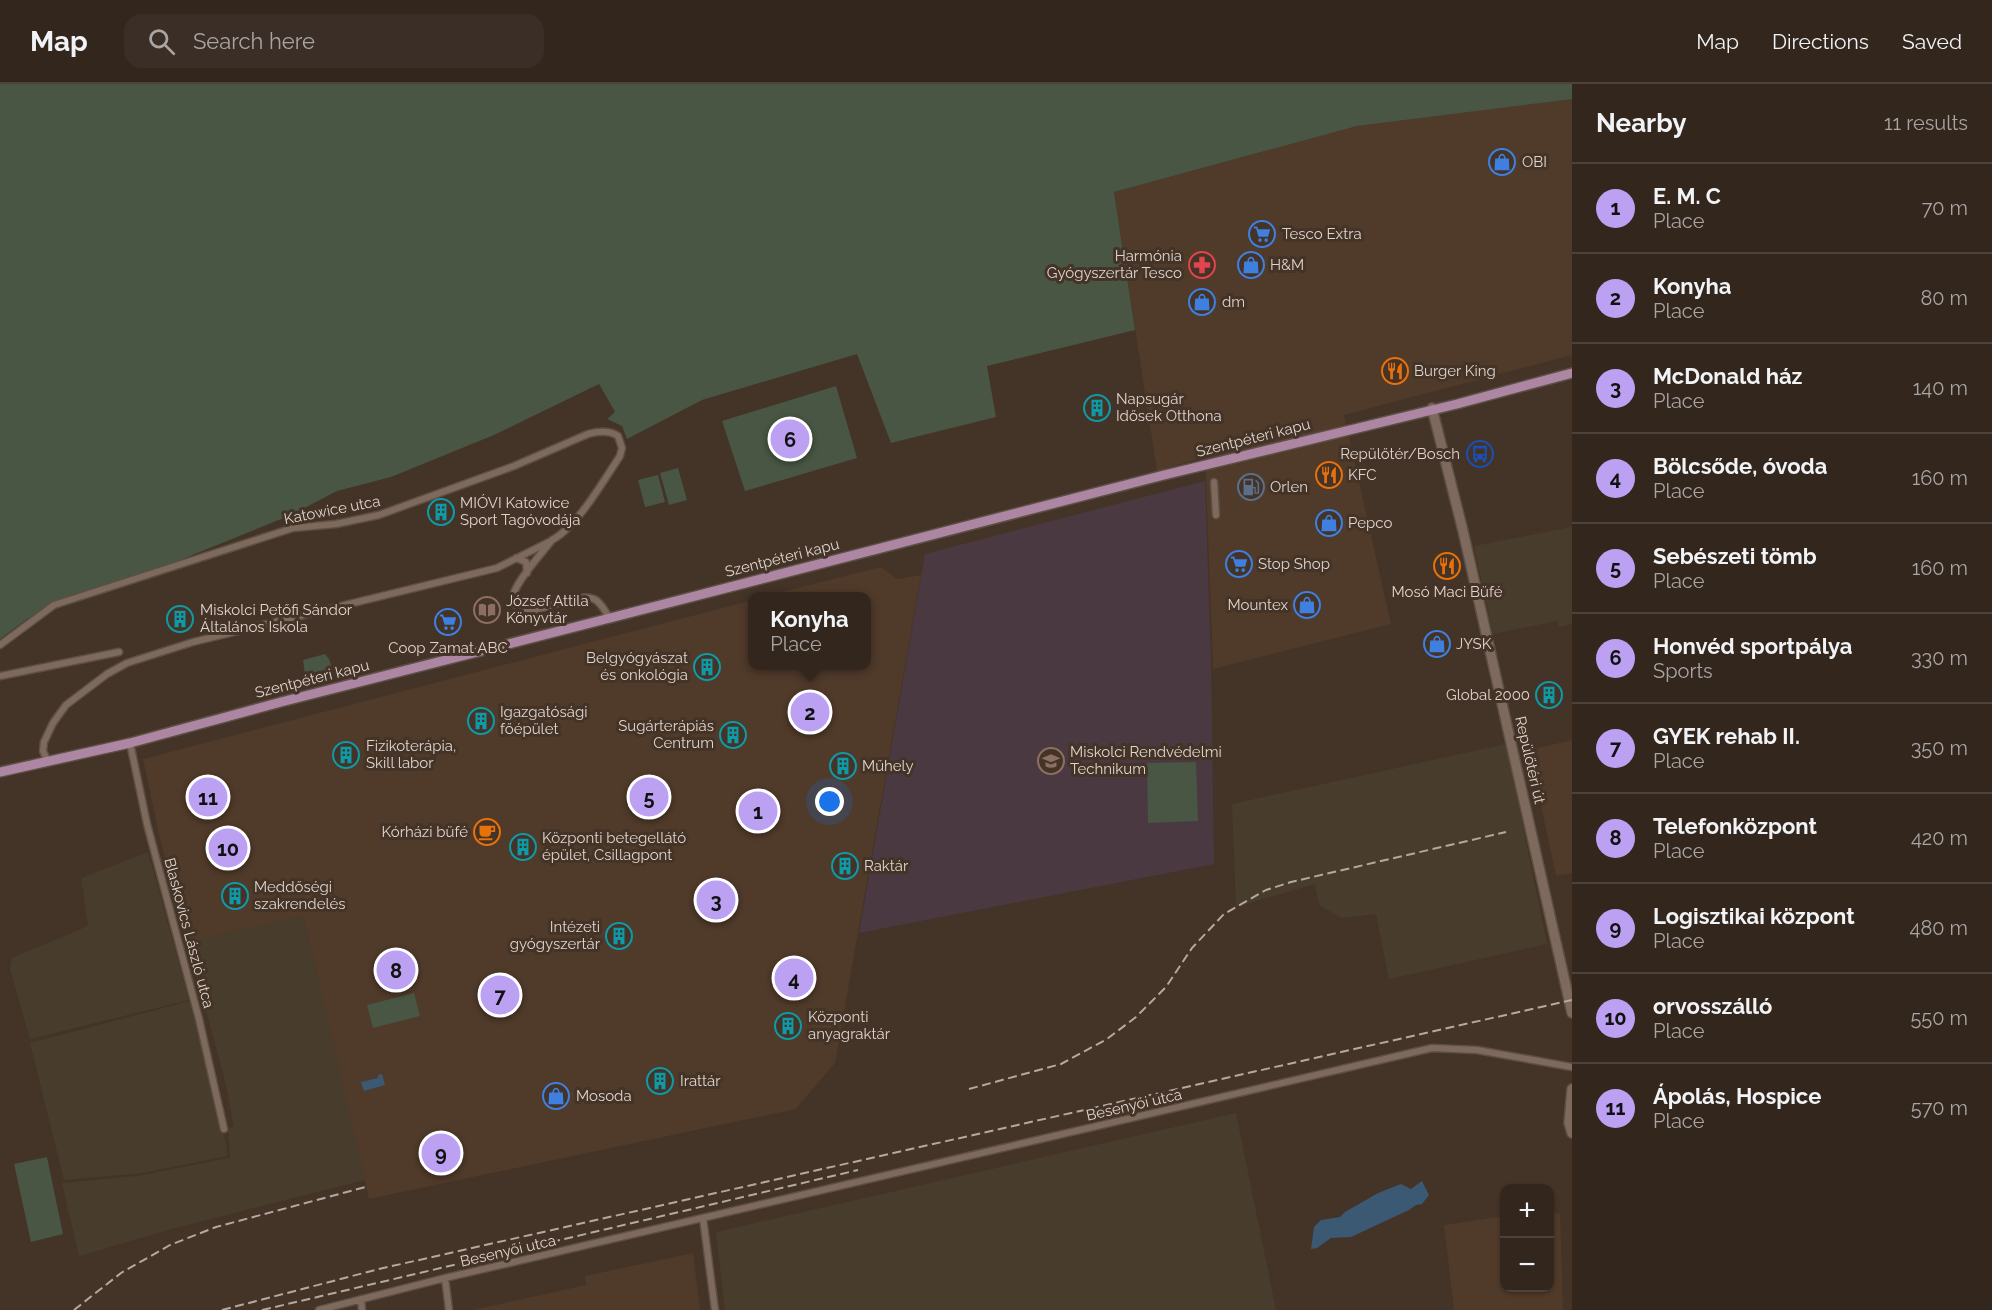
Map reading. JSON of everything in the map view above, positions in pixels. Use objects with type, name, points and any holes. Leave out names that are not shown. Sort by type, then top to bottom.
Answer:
[{"type":"main road","name":"Szentpéteri kapu","points":[[0,772],[130,743],[281,702],[1572,373]]},
{"type":"street","name":"Repülőtéri út","points":[[1432,408],[1463,531],[1572,1013]]},
{"type":"street","name":"Katowice utca","points":[[0,645],[54,605],[293,528],[336,524],[379,515],[503,470],[588,434],[602,431],[614,434],[621,442],[620,456],[586,506],[558,537],[497,568],[193,642],[127,663],[107,674],[66,705],[53,723],[44,742],[43,751],[48,762]]},
{"type":"street","points":[[1214,482],[1216,515]]},
{"type":"street","name":"Katowice utca","points":[[552,540],[519,584],[513,596],[515,605],[524,612],[583,597],[593,598],[610,618]]},
{"type":"street","points":[[516,558],[526,562],[526,574]]},
{"type":"street","points":[[0,676],[119,652]]},
{"type":"street","name":"Blaskovics László utca","points":[[130,743],[147,824],[199,1019],[224,1130]]},
{"type":"street","name":"Besenyői utca","points":[[319,1310],[445,1278],[1432,1048],[1477,1050],[1572,1067]]},
{"type":"street","points":[[1571,1130],[1572,1089]]},
{"type":"street","points":[[703,1218],[714,1310]]},
{"type":"street","points":[[445,1278],[449,1310]]},
{"type":"street","points":[[361,1299],[362,1310]]},
{"type":"street","points":[[331,1307],[344,1310]]},
{"type":"shaded area","points":[[1572,99],[1572,355],[1344,415],[1391,624],[1213,669],[1205,457],[1157,471],[1114,192],[1357,126]]},
{"type":"shaded area","name":"Miskolci Rendvédelmi Technikum","points":[[1205,481],[1211,658],[1214,864],[859,933],[925,554]]},
{"type":"shaded area","points":[[1572,527],[1572,624],[1559,627],[1557,621],[1493,634],[1474,546]]},
{"type":"shaded area","points":[[881,567],[897,579],[921,575],[835,1063],[796,1109],[369,1199],[303,916],[188,943],[160,839],[143,759],[748,601],[748,670],[871,670],[871,592],[782,592]]},
{"type":"shaded area","points":[[1572,740],[1572,873],[1556,876],[1529,750]]},
{"type":"shaded area","points":[[1506,744],[1547,944],[1389,979],[1376,914],[1342,918],[1319,905],[1315,884],[1236,907],[1232,804]]},
{"type":"shaded area","points":[[148,852],[189,1000],[30,1039],[10,969],[12,958],[88,926],[81,878]]},
{"type":"shaded area","points":[[303,915],[365,1180],[175,1228],[79,1256],[62,1183],[136,1176],[230,1158],[228,1129],[234,1126],[225,1081],[188,943]]},
{"type":"shaded area","points":[[190,1001],[226,1143],[227,1156],[143,1173],[64,1180],[30,1043]]},
{"type":"shaded area","points":[[1236,1113],[1276,1310],[725,1310],[716,1232]]},
{"type":"shaded area","points":[[1560,1213],[1563,1310],[1454,1310],[1444,1225],[1500,1217],[1500,1292],[1554,1292],[1554,1214]]},
{"type":"shaded area","points":[[693,1253],[700,1310],[473,1310],[586,1285],[585,1276]]},
{"type":"green space","points":[[0,84],[1572,84],[1572,99],[1357,126],[1114,192],[1135,330],[987,366],[996,417],[891,443],[857,354],[702,400],[627,439],[622,426],[607,419],[615,412],[599,384],[494,435],[391,477],[337,491],[291,515],[27,619],[0,639]]},
{"type":"green space","points":[[836,386],[857,458],[745,491],[722,421]]},
{"type":"green space","points":[[678,468],[687,500],[669,505],[660,473]]},
{"type":"green space","points":[[658,475],[665,502],[645,507],[638,480]]},
{"type":"green space","points":[[325,654],[332,668],[305,675],[303,660]]},
{"type":"green space","points":[[1196,762],[1198,821],[1148,823],[1147,763]]},
{"type":"green space","points":[[414,993],[420,1016],[373,1028],[367,1005]]},
{"type":"green space","points":[[47,1157],[63,1234],[31,1242],[14,1164]]},
{"type":"water","points":[[382,1074],[385,1085],[364,1091],[361,1082],[378,1078],[378,1075]]},
{"type":"water","points":[[1422,1181],[1429,1195],[1422,1204],[1351,1237],[1331,1238],[1317,1248],[1311,1249],[1314,1227],[1321,1220],[1340,1217],[1378,1193],[1401,1184],[1411,1189]]},
{"type":"railway","points":[[969,1089],[1061,1064],[1107,1039],[1136,1017],[1166,987],[1192,948],[1224,914],[1266,890],[1291,882],[1506,832]]},
{"type":"railway","points":[[222,1310],[379,1269],[1572,1000]]},
{"type":"railway","points":[[262,1310],[858,1170]]},
{"type":"railway","points":[[74,1310],[121,1273],[170,1245],[216,1227],[369,1186]]},
{"type":"place","name":"OBI","points":[[1502,162]]},
{"type":"place","name":"Tesco Extra","points":[[1262,234]]},
{"type":"place","name":"Harmónia Gyógyszertár Tesco","points":[[1202,265]]},
{"type":"place","name":"H&M","points":[[1251,265]]},
{"type":"place","name":"dm","points":[[1202,302]]},
{"type":"place","name":"Burger King","points":[[1395,371]]},
{"type":"place","name":"Napsugár Idősek Otthona","points":[[1097,408]]},
{"type":"place","name":"Honvéd sportpálya","points":[[790,439]]},
{"type":"place","name":"Repülőtér/Bosch","points":[[1480,454]]},
{"type":"place","name":"KFC","points":[[1329,475]]},
{"type":"place","name":"Orlen","points":[[1251,487]]},
{"type":"place","name":"MIÓVI Katowice Sport Tagóvodája","points":[[441,512]]},
{"type":"place","name":"Pepco","points":[[1329,523]]},
{"type":"place","name":"Stop Shop","points":[[1239,564]]},
{"type":"place","name":"Mosó Maci Büfé","points":[[1447,566]]},
{"type":"place","name":"Mountex","points":[[1307,605]]},
{"type":"place","name":"József Attila Könyvtár","points":[[487,610]]},
{"type":"place","name":"Miskolci Petőfi Sándor Általános Iskola","points":[[180,619]]},
{"type":"place","name":"Coop Zamat ABC","points":[[448,622]]},
{"type":"place","name":"JYSK","points":[[1437,644]]},
{"type":"place","name":"Belgyógyászat és onkológia","points":[[707,667]]},
{"type":"place","name":"Global 2000","points":[[1549,695]]},
{"type":"place","name":"Konyha","points":[[810,712]]},
{"type":"place","name":"Igazgatósági főépület","points":[[481,721]]},
{"type":"place","name":"Sugárterápiás Centrum","points":[[733,735]]},
{"type":"place","name":"Fizikoterápia, Skill labor","points":[[346,755]]},
{"type":"place","name":"Miskolci Rendvédelmi Technikum","points":[[1051,761]]},
{"type":"place","name":"Műhely","points":[[843,766]]},
{"type":"place","name":"Ápolás, Hospice","points":[[208,797]]},
{"type":"place","name":"Sebészeti tömb","points":[[649,797]]},
{"type":"place","name":"E. M. C","points":[[758,811]]},
{"type":"place","name":"Kórházi büfé","points":[[487,832]]},
{"type":"place","name":"Központi betegellátó épület, Csillagpont","points":[[523,847]]},
{"type":"place","name":"orvosszálló","points":[[228,848]]},
{"type":"place","name":"Raktár","points":[[845,866]]},
{"type":"place","name":"Meddőségi szakrendelés","points":[[235,896]]},
{"type":"place","name":"McDonald ház","points":[[716,900]]},
{"type":"place","name":"Intézeti gyógyszertár","points":[[619,936]]},
{"type":"place","name":"Telefonközpont","points":[[396,970]]},
{"type":"place","name":"Bölcsőde, óvoda","points":[[794,978]]},
{"type":"place","name":"GYEK rehab II.","points":[[500,995]]},
{"type":"place","name":"Központi anyagraktár","points":[[788,1026]]},
{"type":"place","name":"Irattár","points":[[660,1081]]},
{"type":"place","name":"Mosoda","points":[[556,1096]]},
{"type":"place","name":"Logisztikai központ","points":[[441,1153]]}]
